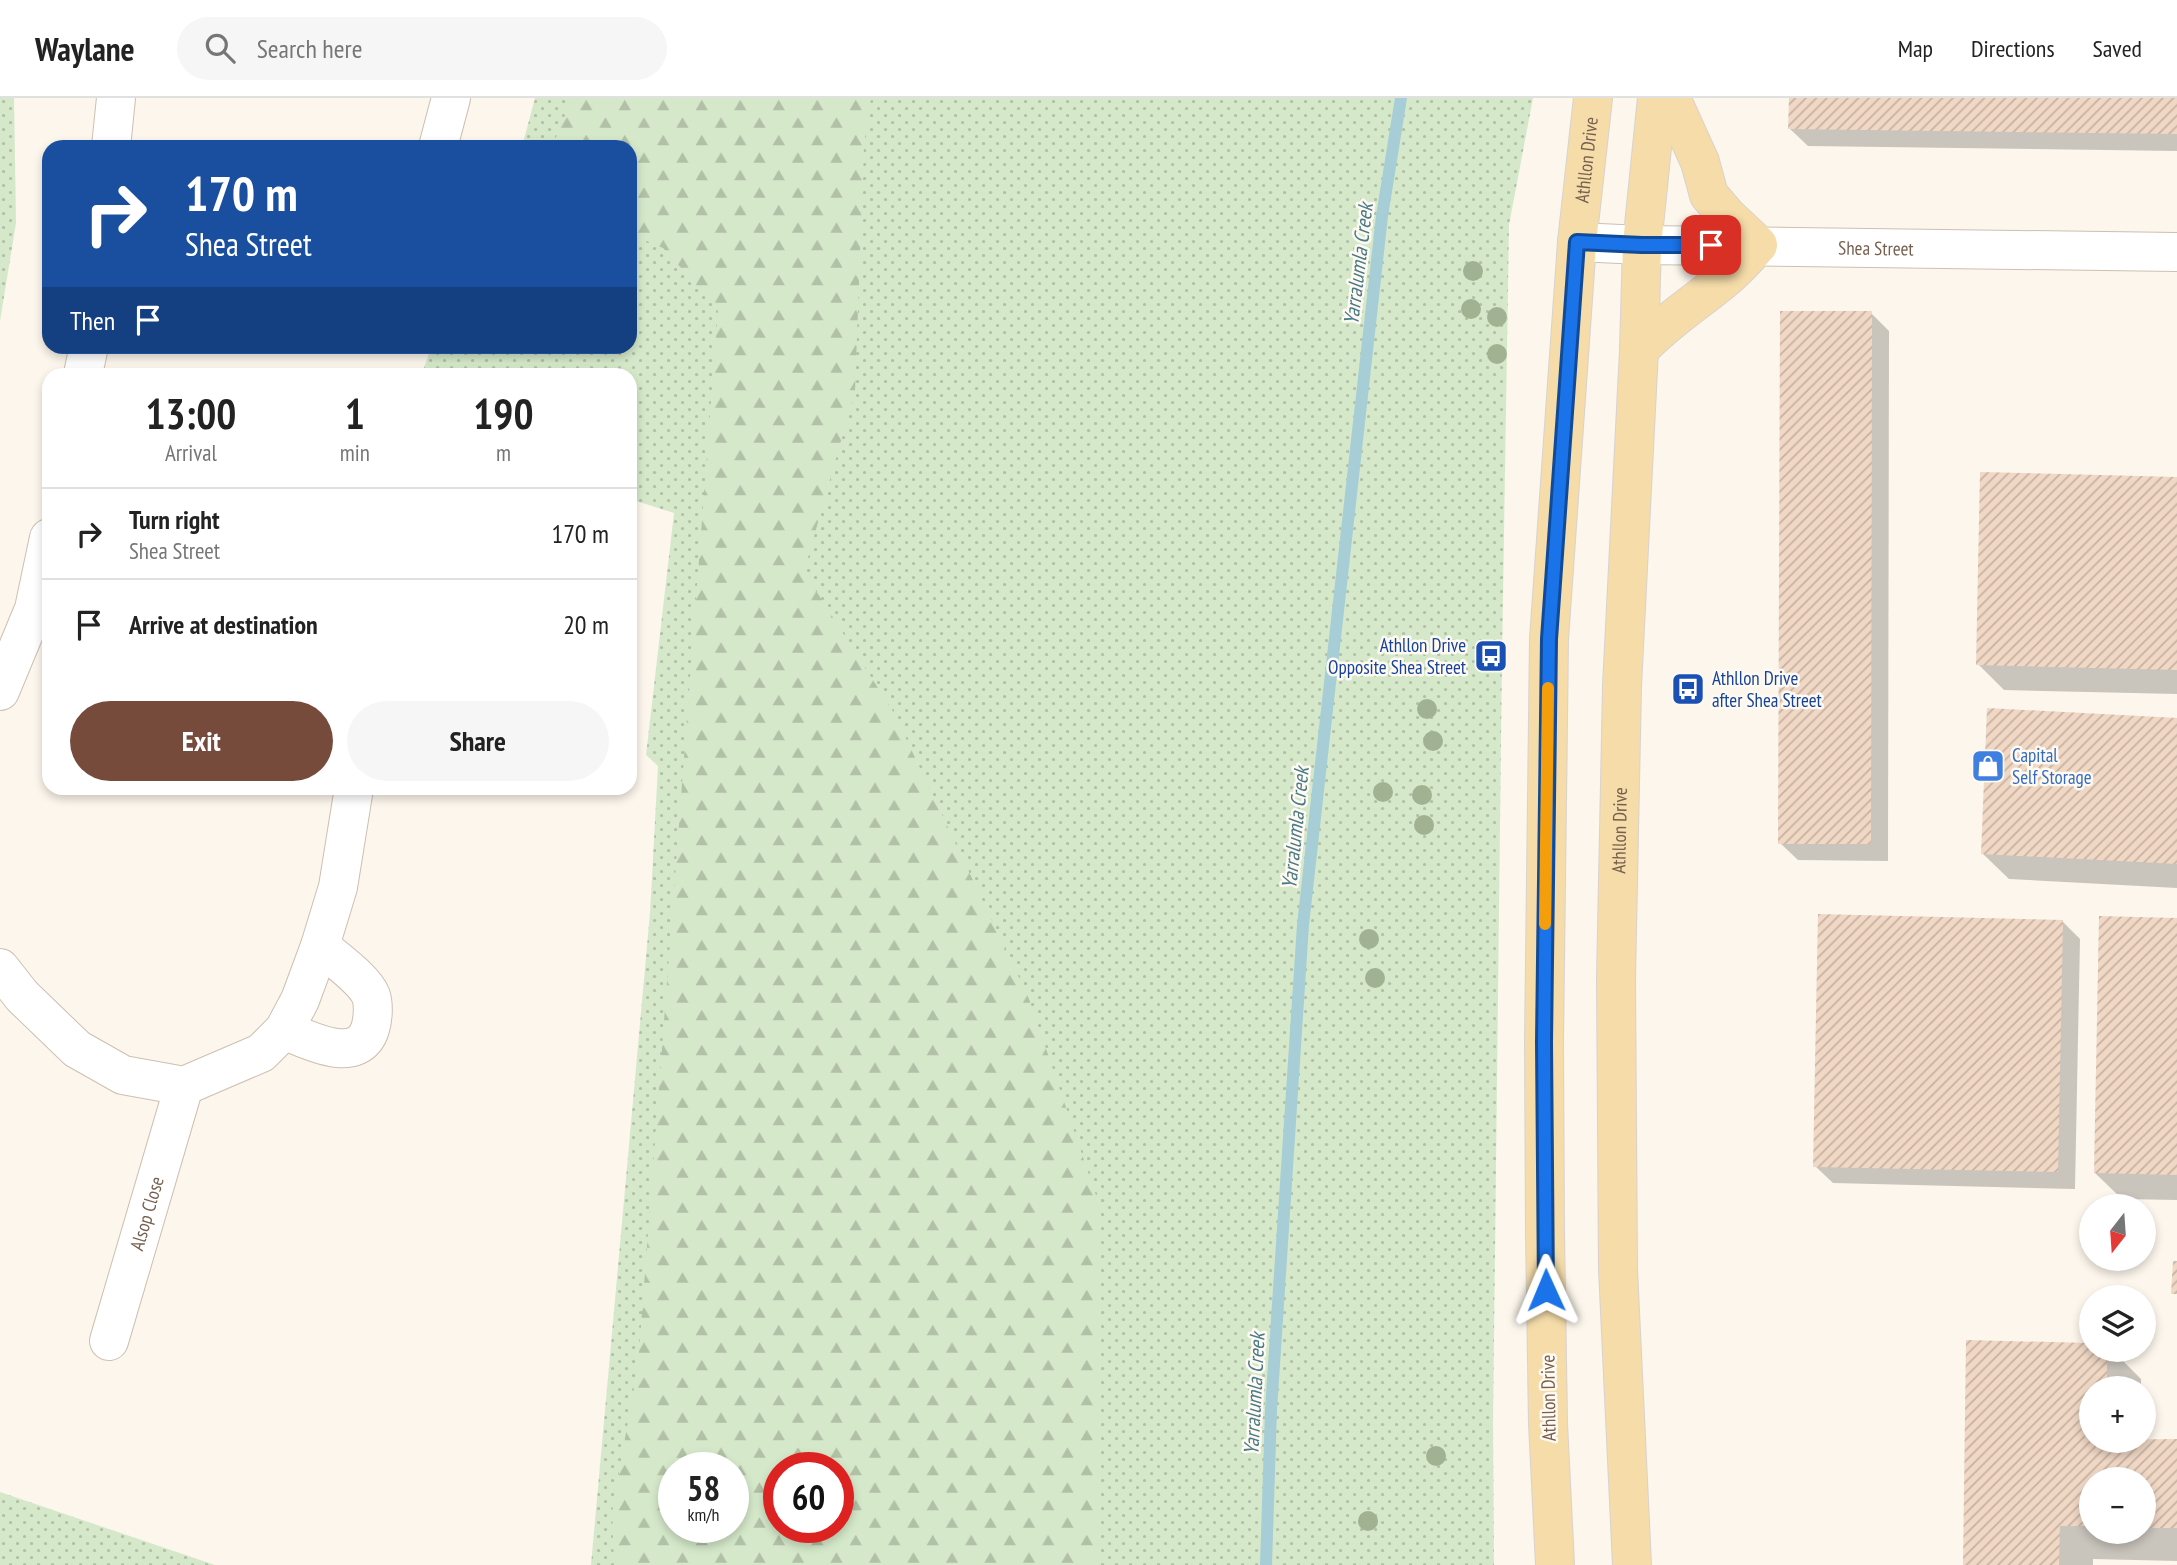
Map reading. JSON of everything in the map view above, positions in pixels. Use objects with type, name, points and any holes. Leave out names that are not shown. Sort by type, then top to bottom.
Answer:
[{"type":"main road","name":"Athllon Drive","points":[[1555,1565],[1548,1423],[1545,1233],[1548,666],[1577,242],[1593,98]]},
{"type":"main road","name":"Athllon Drive","points":[[1632,1565],[1618,1269],[1616,979],[1623,662],[1642,245],[1657,98]]},
{"type":"main road","points":[[1639,350],[1665,324],[1725,279],[1758,245],[1727,216],[1710,195],[1700,162],[1671,98]]},
{"type":"street","points":[[112,140],[116,98]]},
{"type":"street","points":[[440,140],[451,98]]},
{"type":"street","name":"Shea Street","points":[[1577,242],[2177,252]]},
{"type":"street","points":[[0,691],[34,610],[42,572]]},
{"type":"street","points":[[0,968],[22,996],[77,1049],[123,1075],[184,1086],[261,1053],[284,1030],[300,1000],[320,946],[338,887],[353,795]]},
{"type":"street","points":[[284,1030],[327,1048],[343,1048],[362,1042],[370,1032],[373,1020],[371,997],[364,985],[320,946]]},
{"type":"street","name":"Alsop Close","points":[[109,1341],[184,1086]]},
{"type":"green space","points":[[0,98],[14,98],[16,223],[0,321]]},
{"type":"green space","points":[[535,98],[1533,98],[1509,225],[1493,1422],[1494,1565],[591,1565],[650,913],[658,766],[646,755],[674,513],[637,501],[637,368],[424,368],[429,354],[637,354],[637,140],[524,140]]},
{"type":"green space","points":[[572,98],[871,98],[864,145],[855,391],[804,572],[894,713],[1029,999],[1100,1207],[1097,1565],[614,1565],[612,1512],[638,1365],[718,309],[663,248],[637,237],[637,140],[555,140]]},
{"type":"green space","points":[[0,1492],[215,1565],[0,1565]]},
{"type":"building","points":[[1789,98],[2177,98],[2177,134],[1788,129]]},
{"type":"building","points":[[1780,311],[1872,311],[1871,844],[1778,844]]},
{"type":"building","points":[[1980,472],[2177,477],[2177,670],[1976,665]]},
{"type":"building","points":[[1987,708],[2177,718],[2177,864],[1981,854]]},
{"type":"building","points":[[1818,914],[2063,920],[2058,1172],[1813,1167]]},
{"type":"building","points":[[2099,916],[2177,918],[2177,1175],[2094,1173]]},
{"type":"building","points":[[2173,1261],[2177,1261],[2177,1294],[2171,1294]]},
{"type":"building","points":[[1966,1340],[2079,1343],[2079,1362],[2107,1362],[2107,1376],[2079,1376],[2079,1453],[2156,1453],[2156,1439],[2177,1439],[2177,1528],[2156,1528],[2156,1467],[2079,1467],[2079,1526],[2060,1526],[2059,1565],[1963,1565]]},
{"type":"waterway","name":"Yarralumla Creek","points":[[1266,1565],[1271,1410],[1303,925],[1382,216],[1401,98]]},
{"type":"slow traffic","points":[[1545,924],[1548,688]]},
{"type":"place","name":"Athllon Drive Opposite Shea Street","points":[[1491,656]]},
{"type":"place","name":"Athllon Drive after Shea Street","points":[[1688,689]]},
{"type":"place","name":"Capital Self Storage","points":[[1988,766]]},
{"type":"route","points":[[1546,1290],[1544,1042],[1549,639],[1577,242],[1711,245]]}]
